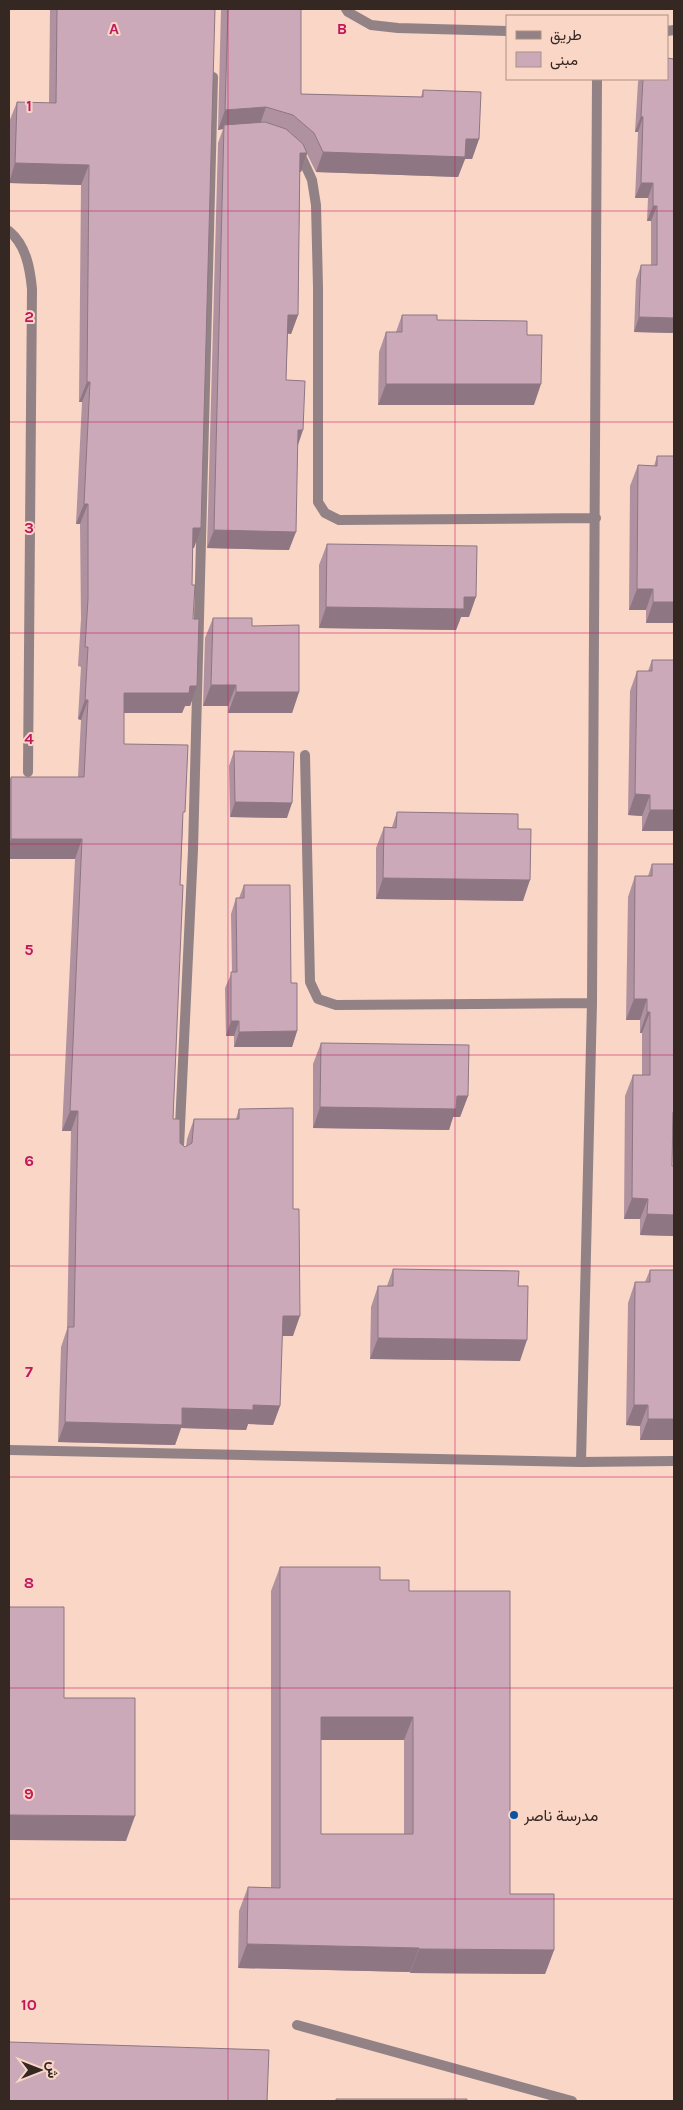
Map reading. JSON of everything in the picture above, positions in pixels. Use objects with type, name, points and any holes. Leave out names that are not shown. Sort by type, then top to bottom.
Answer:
[{"type":"street","points":[[346,9],[371,25],[398,28],[506,31]]},
{"type":"street","points":[[179,1160],[193,850],[216,136],[213,62]]},
{"type":"street","points":[[581,1462],[592,1003],[597,80]]},
{"type":"street","points":[[289,147],[302,158],[312,180],[316,205],[318,502],[325,513],[339,520],[596,518]]},
{"type":"street","points":[[9,231],[24,250],[30,270],[32,289],[28,772]]},
{"type":"street","points":[[305,755],[310,982],[318,999],[336,1005],[592,1003]]},
{"type":"street","points":[[9,1450],[581,1462],[674,1461]]},
{"type":"street","points":[[296,2026],[572,2101]]},
{"type":"building","points":[[57,9],[215,9],[201,528],[193,528],[192,585],[195,585],[193,619],[199,619],[197,686],[190,686],[189,693],[124,693],[124,744],[188,745],[180,885],[183,885],[173,1119],[180,1119],[180,1143],[185,1147],[192,1143],[194,1119],[239,1119],[239,1109],[293,1108],[293,1209],[299,1209],[300,1316],[283,1316],[280,1406],[253,1405],[253,1410],[182,1408],[182,1425],[65,1422],[68,1327],[74,1327],[78,1111],[70,1111],[82,839],[11,839],[11,777],[84,777],[88,700],[85,700],[88,647],[85,647],[88,599],[88,504],[84,504],[90,382],[87,382],[89,165],[15,163],[17,102],[56,103]]},
{"type":"building","points":[[228,9],[301,9],[301,94],[423,97],[423,90],[481,92],[479,139],[466,139],[465,157],[323,152],[314,133],[293,115],[266,107],[225,110]]},
{"type":"building","points":[[668,58],[674,59],[674,318],[639,317],[641,265],[657,265],[657,206],[653,206],[653,183],[641,183],[643,117],[641,116],[643,80],[668,80]]},
{"type":"building","points":[[265,122],[286,129],[303,144],[307,153],[300,153],[298,315],[288,315],[286,380],[305,381],[303,430],[298,430],[296,532],[214,530],[224,125]]},
{"type":"building","points":[[402,315],[437,315],[437,320],[527,321],[527,335],[542,335],[541,384],[386,384],[386,332],[402,332]]},
{"type":"building","points":[[657,456],[674,456],[674,602],[653,602],[653,589],[637,589],[638,465],[657,466]]},
{"type":"building","points":[[327,544],[477,546],[476,597],[464,597],[464,609],[326,607]]},
{"type":"building","points":[[213,618],[252,618],[252,626],[299,625],[299,692],[236,692],[236,685],[211,685]]},
{"type":"building","points":[[652,660],[674,660],[674,810],[650,810],[650,795],[635,794],[637,671],[652,671]]},
{"type":"building","points":[[234,751],[294,752],[292,803],[235,802]]},
{"type":"building","points":[[397,812],[518,814],[518,829],[531,829],[530,880],[383,878],[384,827],[396,828]]},
{"type":"building","points":[[652,864],[674,864],[674,1112],[672,1166],[674,1166],[674,1215],[647,1214],[648,1199],[632,1198],[633,1075],[650,1075],[650,1012],[647,1012],[647,999],[634,999],[635,876],[652,876]]},
{"type":"building","points":[[244,885],[290,885],[291,983],[297,983],[297,1031],[239,1032],[239,1021],[231,1021],[231,972],[237,972],[236,898],[244,898]]},
{"type":"building","points":[[321,1043],[469,1045],[468,1096],[457,1096],[456,1109],[320,1107]]},
{"type":"building","points":[[393,1269],[519,1271],[518,1286],[528,1286],[527,1340],[378,1338],[378,1286],[393,1286]]},
{"type":"building","points":[[650,1270],[674,1270],[674,1419],[648,1419],[648,1405],[634,1405],[635,1282],[650,1282]]},
{"type":"building","points":[[280,1567],[380,1567],[380,1580],[409,1580],[409,1591],[510,1591],[510,1894],[554,1894],[554,1950],[419,1949],[247,1944],[248,1887],[280,1888]],"holes":[[[321,1717],[413,1717],[413,1834],[321,1834]]]},
{"type":"building","points":[[9,1607],[64,1607],[64,1698],[135,1698],[135,1816],[9,1815]]},
{"type":"building","points":[[9,2042],[269,2050],[267,2101],[9,2101]]},
{"type":"building","points":[[336,2099],[467,2099],[467,2101],[336,2101]]},
{"type":"place","name":"مدرسة ناصر","points":[[514,1815]]}]
